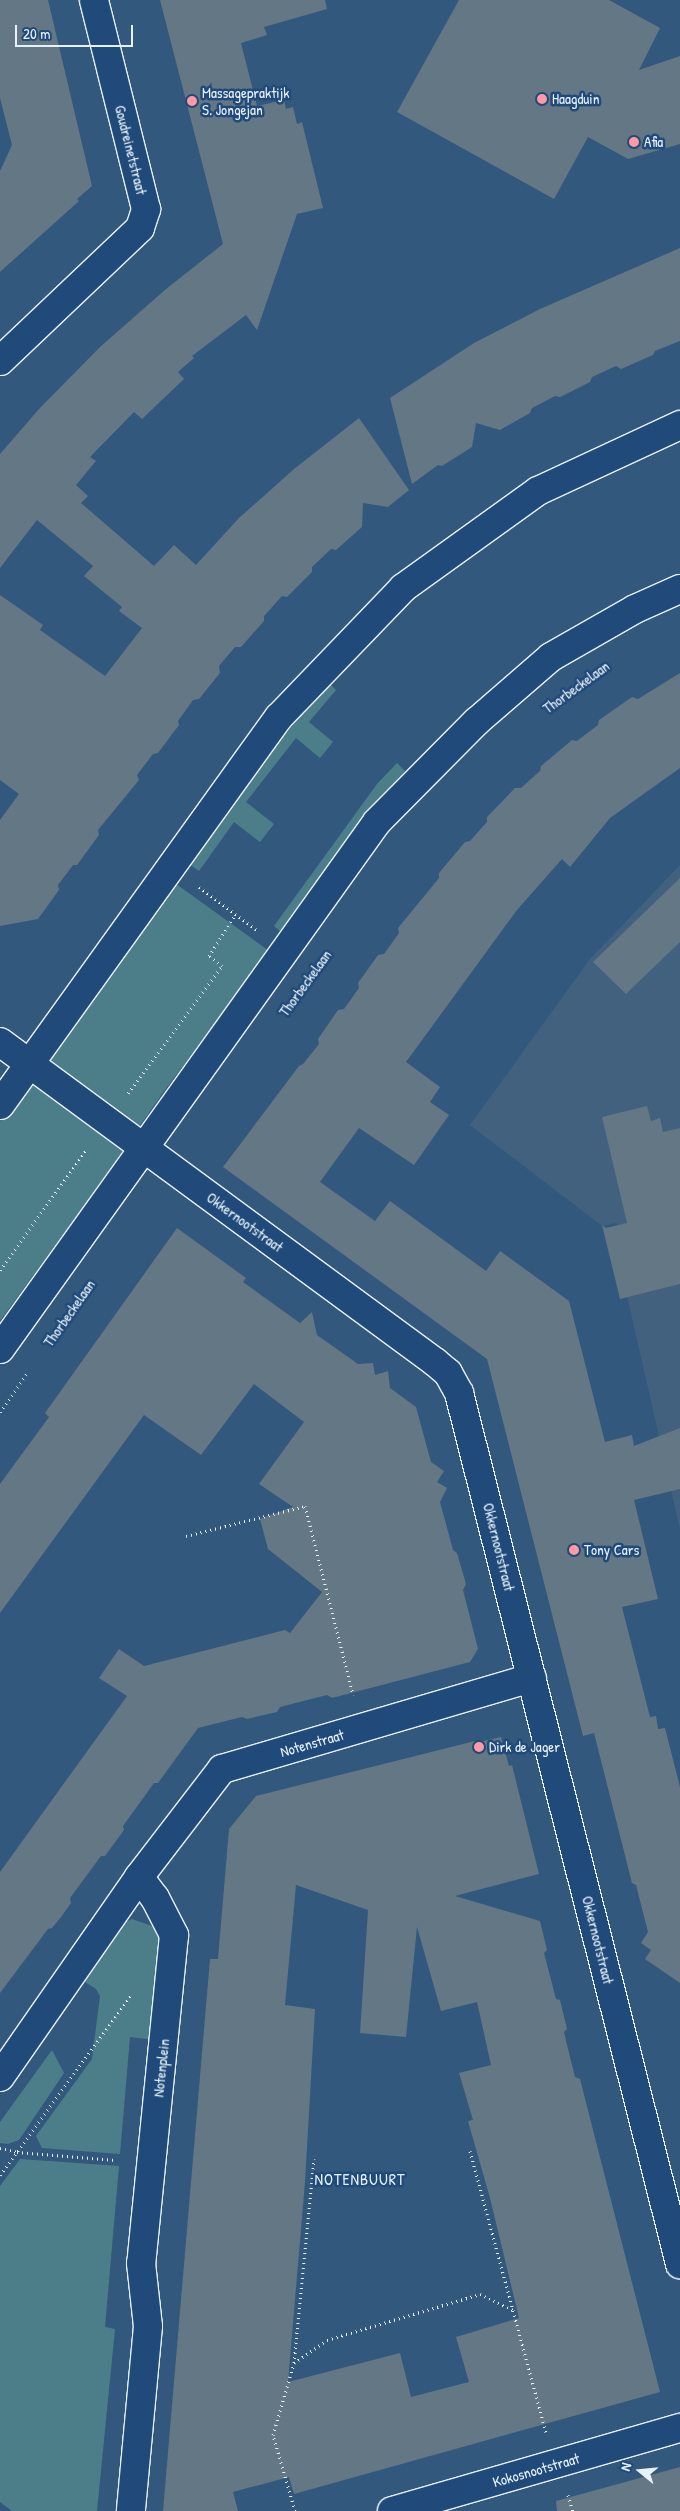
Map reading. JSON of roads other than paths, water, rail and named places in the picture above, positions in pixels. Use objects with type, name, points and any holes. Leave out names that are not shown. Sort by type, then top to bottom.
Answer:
[{"type":"street","name":"Goudreinetstraat","points":[[0,361],[140,228],[146,209],[94,0]]},
{"type":"street","points":[[0,1105],[279,717],[403,588],[538,491],[680,425]]},
{"type":"street","points":[[0,1348],[377,822],[476,722],[551,657],[635,609],[680,590]]},
{"type":"street","name":"Okkernootstraat","points":[[0,1042],[448,1373],[459,1393],[680,2264]]},
{"type":"street","name":"Notenstraat","points":[[139,1877],[222,1770],[532,1678]]},
{"type":"street","points":[[0,2077],[139,1877]]},
{"type":"street","name":"Notenplein","points":[[131,2511],[148,2326],[142,2263],[174,1935],[155,1898],[139,1877]]},
{"type":"street","name":"Kokosnootstraat","points":[[392,2511],[680,2428]]},
{"type":"place","name":"Haagduin","points":[[542,99]]},
{"type":"place","name":"Massagepraktijk S. Jongejan","points":[[192,101]]},
{"type":"place","name":"Afia","points":[[634,142]]},
{"type":"place","name":"Tony Cars","points":[[574,1550]]},
{"type":"place","name":"Dirk de Jager","points":[[479,1747]]},
{"type":"district","name":"NOTENBUURT","points":[[360,2179]]}]
